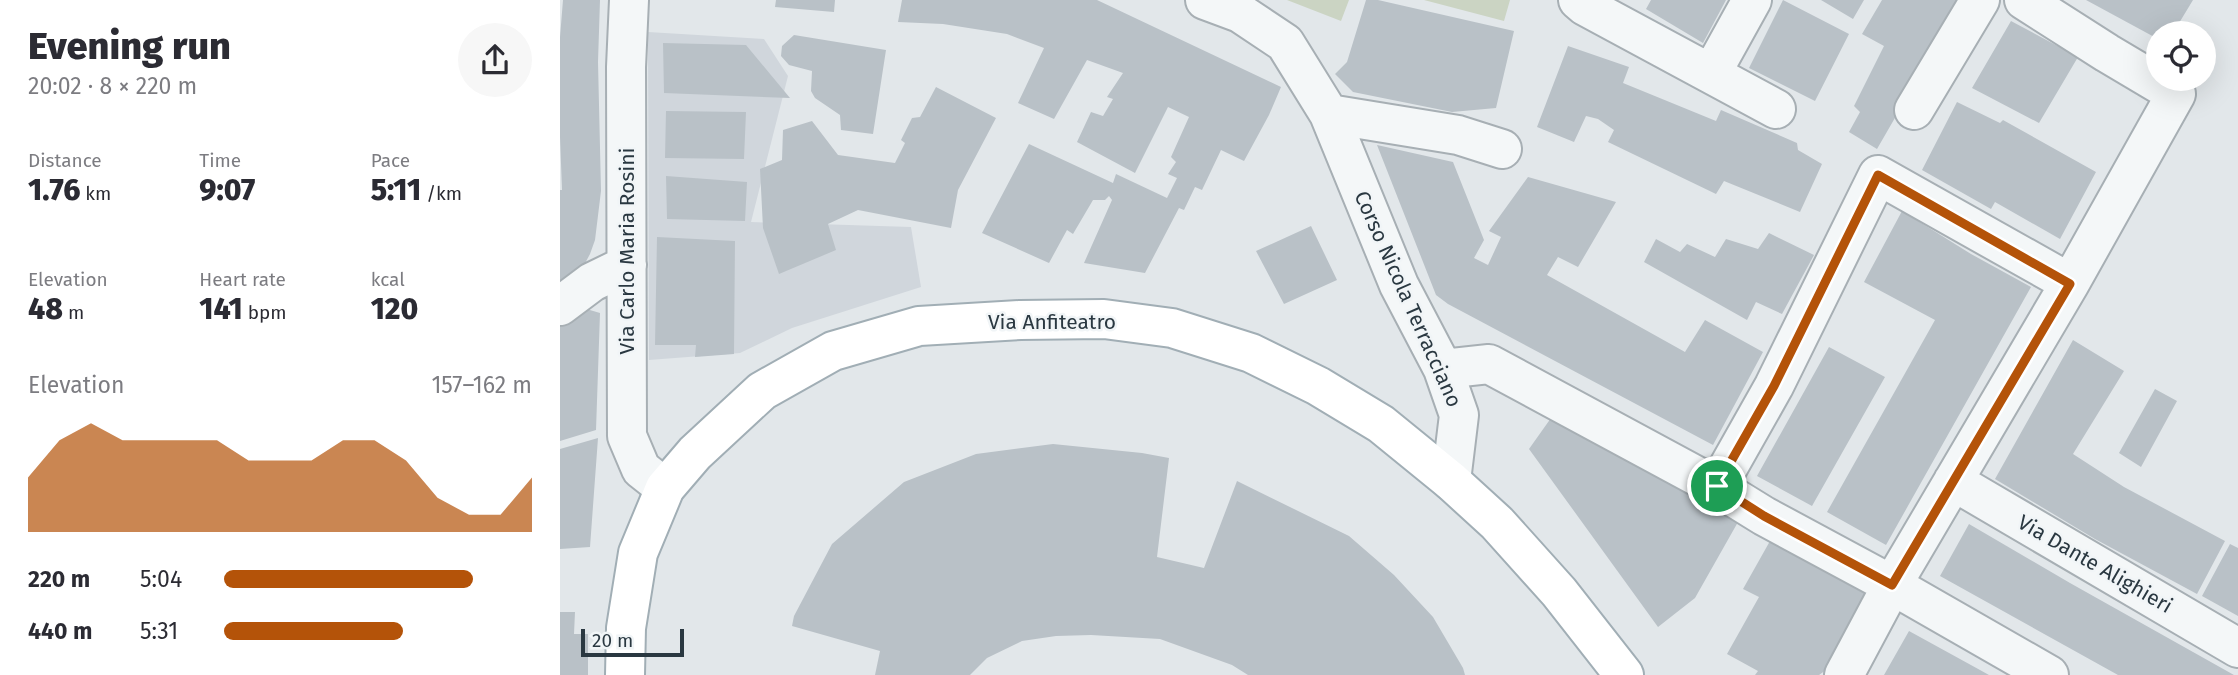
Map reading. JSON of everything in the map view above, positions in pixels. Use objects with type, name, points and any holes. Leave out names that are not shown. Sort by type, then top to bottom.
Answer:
[{"type":"main road","name":"Via Anfiteatro","points":[[625,675],[626,628],[638,553],[665,488],[695,453],[762,391],[833,351],[919,326],[1020,320],[1104,319],[1172,328],[1251,354],[1318,386],[1381,424],[1451,481]]},
{"type":"main road","points":[[1451,481],[1515,542],[1625,675]]},
{"type":"street","name":"Via Carlo Maria Rosini","points":[[629,0],[626,67],[627,436],[641,469],[665,488]]},
{"type":"street","name":"Corso Nicola Terracciano","points":[[1205,0],[1240,13],[1285,43],[1329,114],[1399,285],[1443,369],[1459,415],[1451,481]]},
{"type":"street","points":[[1578,0],[1776,109]]},
{"type":"street","points":[[1711,74],[1752,0]]},
{"type":"street","points":[[1914,110],[1980,0]]},
{"type":"street","points":[[1844,675],[1892,585],[2070,284],[2176,94],[2024,0]]},
{"type":"street","points":[[1329,114],[1458,135],[1502,149]]},
{"type":"street","points":[[1717,486],[1774,386],[1878,175],[2070,284]]},
{"type":"street","points":[[560,306],[592,282],[627,265]]},
{"type":"street","points":[[1443,369],[1489,364],[1717,486],[1764,516],[1892,585],[2049,675]]},
{"type":"street","name":"Via Dante Alighieri","points":[[1953,481],[2238,648]]},
{"type":"shaded area","points":[[648,32],[764,39],[788,76],[751,222],[911,227],[921,287],[792,328],[740,353],[649,360]]},
{"type":"green space","points":[[1287,0],[1349,0],[1341,21]]},
{"type":"green space","points":[[1424,0],[1510,0],[1504,21]]},
{"type":"building","points":[[563,0],[600,0],[598,62],[601,191],[595,240],[590,254],[583,267],[560,286],[560,37]]},
{"type":"building","points":[[776,0],[835,0],[834,12],[775,7]]},
{"type":"building","points":[[902,0],[1097,0],[1281,87],[1244,161],[1221,150],[1202,190],[1195,187],[1184,210],[1179,208],[1145,273],[1084,263],[1112,200],[1109,196],[1105,200],[1093,200],[1073,234],[1067,230],[1049,263],[982,233],[1029,144],[1113,183],[1116,174],[1167,198],[1177,178],[1168,174],[1176,162],[1171,157],[1189,117],[1168,107],[1135,173],[1077,142],[1091,112],[1103,116],[1113,99],[1107,97],[1123,73],[1087,60],[1054,119],[1018,103],[1044,48],[1007,34],[943,24],[898,22]]},
{"type":"building","points":[[1366,0],[1378,0],[1514,31],[1496,108],[1452,112],[1353,92],[1335,74],[1347,62]]},
{"type":"building","points":[[1651,0],[1726,0],[1703,43],[1646,9]]},
{"type":"building","points":[[1783,0],[1849,34],[1815,101],[1749,68]]},
{"type":"building","points":[[1821,0],[1864,0],[1853,19]]},
{"type":"building","points":[[1882,0],[1963,0],[1877,149],[1849,132],[1860,112],[1854,106],[1884,46],[1862,34]]},
{"type":"building","points":[[2086,0],[2193,0],[2180,21],[2146,21],[2146,32]]},
{"type":"building","points":[[2011,21],[2078,57],[2039,123],[1972,88]]},
{"type":"building","points":[[794,35],[886,50],[873,134],[841,130],[840,115],[815,98],[811,91],[812,71],[789,65],[781,56],[782,46]]},
{"type":"building","points":[[663,43],[746,45],[790,98],[664,93]]},
{"type":"building","points":[[1568,46],[1629,67],[1623,83],[1716,121],[1721,110],[1797,143],[1798,150],[1822,164],[1800,212],[1724,181],[1716,194],[1608,142],[1614,130],[1598,119],[1586,116],[1574,142],[1537,127]]},
{"type":"building","points":[[936,87],[996,118],[958,190],[951,228],[858,210],[828,224],[836,250],[779,274],[763,228],[760,169],[782,160],[783,130],[812,121],[838,155],[895,163],[905,143],[901,140],[912,118],[920,117]]},
{"type":"building","points":[[1957,102],[2000,123],[2003,120],[2096,172],[2060,239],[1995,202],[1991,209],[1922,170]]},
{"type":"building","points":[[666,111],[746,112],[744,159],[665,158]]},
{"type":"building","points":[[1377,145],[1453,162],[1484,240],[1474,258],[1488,265],[1501,237],[1489,231],[1528,177],[1616,202],[1578,267],[1558,257],[1547,275],[1685,352],[1705,320],[1763,352],[1713,445],[1448,304],[1436,295]]},
{"type":"building","points":[[666,176],[747,182],[745,221],[667,219]]},
{"type":"building","points":[[1902,211],[2031,287],[1886,545],[1827,512],[1935,320],[1864,282]]},
{"type":"building","points":[[1311,226],[1337,280],[1284,304],[1256,251]]},
{"type":"building","points":[[1769,233],[1814,255],[1782,314],[1756,302],[1747,320],[1644,262],[1656,239],[1680,252],[1687,244],[1715,257],[1726,239],[1758,249]]},
{"type":"building","points":[[657,237],[735,241],[734,354],[695,357],[696,345],[655,345]]},
{"type":"building","points":[[583,308],[600,313],[596,430],[560,441],[560,321]]},
{"type":"building","points":[[2073,340],[2124,371],[2073,454],[2124,487],[2225,541],[2197,594],[2095,539],[1995,479]]},
{"type":"building","points":[[1829,347],[1885,377],[1812,506],[1757,476]]},
{"type":"building","points":[[2155,389],[2177,401],[2141,467],[2119,453]]},
{"type":"building","points":[[1551,418],[1738,522],[1695,598],[1658,627],[1529,449]]},
{"type":"building","points":[[598,438],[590,547],[560,549],[560,449]]},
{"type":"building","points":[[1053,444],[1169,458],[1157,557],[1204,568],[1237,481],[1349,536],[1394,575],[1433,617],[1465,675],[1248,675],[1232,665],[1160,639],[1091,635],[1022,641],[987,658],[970,675],[875,675],[880,651],[792,626],[794,616],[832,544],[904,482],[976,454]]},
{"type":"building","points":[[1969,524],[2234,675],[2118,675],[1940,576]]},
{"type":"building","points":[[1770,541],[1869,596],[1826,670],[1819,675],[1755,675],[1758,671],[1727,654],[1759,597],[1743,589]]},
{"type":"building","points":[[2230,544],[2238,548],[2238,616],[2202,596]]},
{"type":"building","points":[[560,612],[575,612],[574,634],[588,634],[588,675],[560,675]]},
{"type":"building","points":[[1909,631],[1980,670],[1989,675],[1884,675]]},
{"type":"route","points":[[1878,175],[2070,284],[1892,585],[1764,516],[1717,486],[1774,386],[1878,175]]}]
